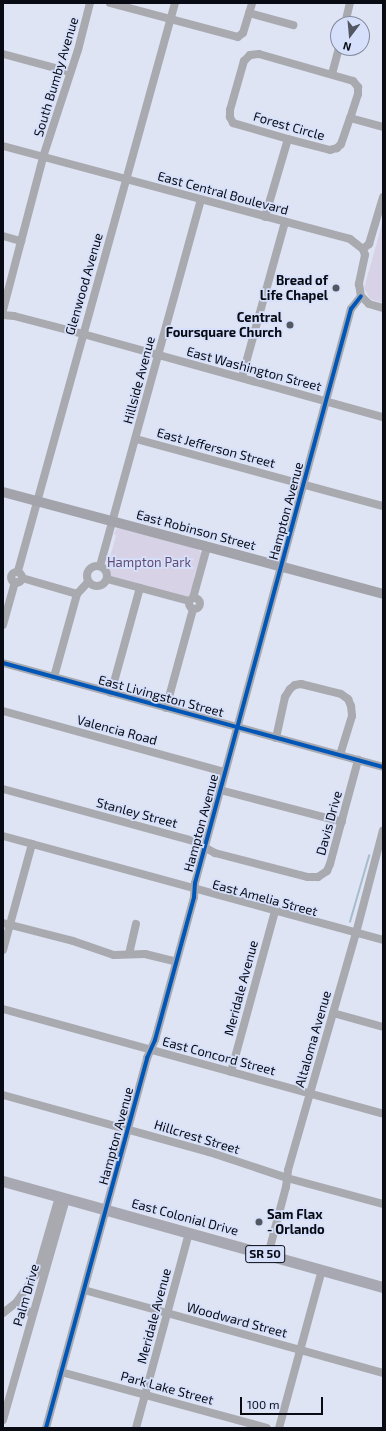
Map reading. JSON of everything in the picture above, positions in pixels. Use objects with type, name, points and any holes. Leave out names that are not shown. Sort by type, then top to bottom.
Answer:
[{"type":"highway","name":"East Colonial Drive","points":[[3,1181],[383,1287]]},
{"type":"main road","name":"East Robinson Street","points":[[3,492],[383,594]]},
{"type":"street","name":"South Bumby Avenue","points":[[3,310],[43,157],[78,50],[90,3]]},
{"type":"street","points":[[110,3],[238,37],[243,33],[252,3]]},
{"type":"street","name":"Glenwood Avenue","points":[[3,625],[18,577],[37,502],[175,3]]},
{"type":"street","points":[[347,16],[350,3]]},
{"type":"street","points":[[249,13],[293,25]]},
{"type":"street","points":[[3,54],[70,72]]},
{"type":"street","name":"Forest Circle","points":[[260,54],[332,74],[353,81],[358,87],[358,94],[350,118],[341,144],[337,148],[330,150],[288,139],[234,122],[230,117],[230,110],[244,60],[250,55],[260,54]]},
{"type":"street","points":[[332,74],[336,56]]},
{"type":"street","points":[[350,118],[383,127]]},
{"type":"street","points":[[265,217],[288,139]]},
{"type":"street","name":"East Central Boulevard","points":[[3,146],[350,240],[363,249]]},
{"type":"street","points":[[383,197],[369,244],[363,249],[364,264],[359,284],[361,296],[369,304],[383,308]]},
{"type":"street","name":"Hillside Avenue","points":[[100,566],[201,200]]},
{"type":"street","points":[[242,377],[285,222]]},
{"type":"street","points":[[3,236],[21,241]]},
{"type":"street","name":"Hampton Avenue","points":[[46,1428],[128,1129],[194,897],[220,790],[282,567],[351,309],[361,296]]},
{"type":"street","name":"East Washington Street","points":[[3,315],[14,316],[83,334],[383,417]]},
{"type":"street","name":"East Jefferson Street","points":[[136,439],[304,483],[383,506]]},
{"type":"street","points":[[166,708],[193,609],[188,605],[207,547]]},
{"type":"street","points":[[95,566],[100,566],[106,571],[107,579],[102,585],[98,586],[88,582],[88,570],[95,566]]},
{"type":"street","points":[[18,577],[77,594]]},
{"type":"street","points":[[107,579],[191,599]]},
{"type":"street","points":[[54,677],[77,594],[88,582]]},
{"type":"street","points":[[111,693],[140,588]]},
{"type":"street","name":"East Livingston Street","points":[[3,663],[383,767]]},
{"type":"street","points":[[276,738],[285,696],[295,685],[301,684],[341,694],[348,699],[351,706],[352,716],[340,755]]},
{"type":"street","name":"Valencia Road","points":[[3,711],[225,772]]},
{"type":"street","name":"Davis Drive","points":[[308,877],[318,878],[327,871],[342,822],[358,760]]},
{"type":"street","name":"Stanley Street","points":[[3,789],[193,841],[215,853],[308,877]]},
{"type":"street","points":[[220,790],[342,822]]},
{"type":"street","name":"Altaloma Avenue","points":[[268,1255],[288,1178],[288,1170],[380,850],[383,830]]},
{"type":"street","name":"East Amelia Street","points":[[3,836],[383,940]]},
{"type":"street","points":[[3,950],[6,924],[32,844]]},
{"type":"street","name":"Meridale Avenue","points":[[231,1072],[275,911]]},
{"type":"street","points":[[6,924],[73,941],[114,956],[145,954],[176,962]]},
{"type":"street","points":[[128,954],[136,924]]},
{"type":"street","name":"East Concord Street","points":[[3,1009],[383,1114]]},
{"type":"street","points":[[333,1013],[383,1026]]},
{"type":"street","name":"Hillcrest Street","points":[[3,1095],[128,1129],[208,1152],[288,1178],[383,1204]]},
{"type":"street","name":"Palm Drive","points":[[3,1313],[16,1303],[37,1273],[62,1198]]},
{"type":"street","name":"Palm Drive","points":[[3,1420],[62,1198]]},
{"type":"street","name":"Meridale Avenue","points":[[136,1428],[168,1314],[188,1233]]},
{"type":"street","points":[[279,1428],[322,1270]]},
{"type":"street","name":"Woodward Street","points":[[84,1290],[383,1373]]},
{"type":"street","points":[[16,1303],[32,1314]]},
{"type":"street","name":"Park Lake Street","points":[[61,1372],[267,1428]]},
{"type":"green space","points":[[383,221],[383,303],[370,299],[364,288]]},
{"type":"green space","name":"Hampton Park","points":[[117,528],[195,548],[200,551],[202,554],[194,576],[195,580],[190,598],[109,576],[105,571],[105,564],[108,564],[116,536],[114,533]]},
{"type":"waterway","points":[[350,922],[369,856]]},
{"type":"cycle path","points":[[46,1428],[147,1058],[155,1040],[194,897],[195,883],[351,309],[361,296]]},
{"type":"cycle path","points":[[3,663],[383,767]]},
{"type":"place","name":"Bread of Life Chapel","points":[[336,288]]},
{"type":"place","name":"Central Foursquare Church","points":[[290,325]]},
{"type":"place","name":"Sam Flax - Orlando","points":[[259,1222]]}]
